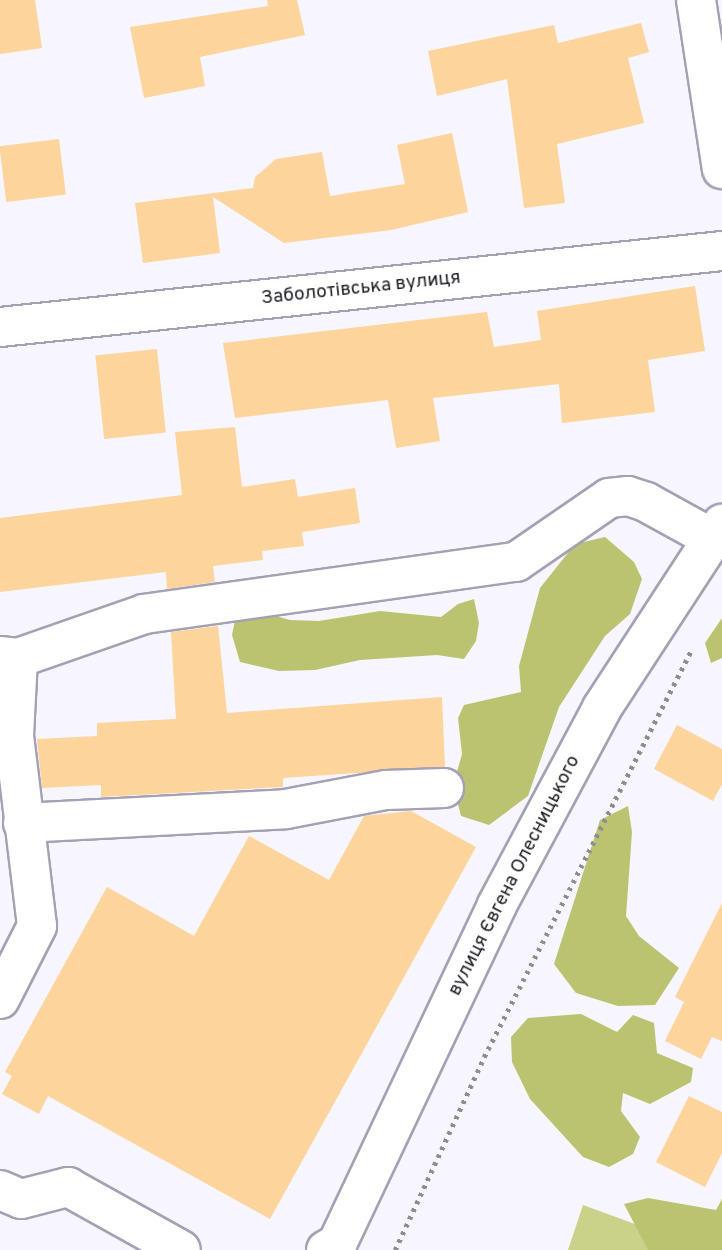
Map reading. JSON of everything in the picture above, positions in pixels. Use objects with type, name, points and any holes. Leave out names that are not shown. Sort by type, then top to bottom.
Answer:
[{"type":"street","points":[[696,0],[722,169]]},
{"type":"street","name":"Заболотівська вулиця","points":[[0,327],[722,251]]},
{"type":"street","points":[[0,999],[37,926],[23,823],[9,657],[144,614],[516,562],[609,498],[628,496],[717,532]]},
{"type":"street","name":"вулиця Євгена Олесницького","points":[[334,1248],[497,905],[595,720],[717,532]]},
{"type":"street","points":[[23,823],[286,809],[386,790],[444,788]]},
{"type":"street","points":[[0,1190],[21,1199],[68,1187],[181,1250]]},
{"type":"path","points":[[395,1250],[484,1057],[695,645]]},
{"type":"green space","points":[[605,537],[634,562],[642,579],[630,614],[605,636],[559,707],[528,796],[489,825],[461,816],[453,786],[462,754],[458,718],[464,705],[521,692],[519,666],[540,588],[575,544]]},
{"type":"green space","points":[[474,599],[479,623],[476,641],[464,659],[437,655],[360,660],[315,670],[279,671],[240,662],[232,635],[235,620],[248,608],[290,620],[319,621],[380,611],[441,617],[458,604]]},
{"type":"green space","points":[[722,618],[722,658],[711,663],[705,643]]},
{"type":"green space","points":[[628,806],[632,832],[626,916],[639,936],[679,968],[655,1005],[618,1006],[576,993],[554,964],[600,820]]},
{"type":"green space","points":[[581,1014],[617,1032],[633,1015],[654,1023],[657,1053],[693,1068],[691,1082],[650,1104],[623,1093],[621,1111],[640,1137],[633,1154],[609,1167],[583,1157],[530,1099],[512,1062],[511,1037],[528,1018]]},
{"type":"green space","points":[[648,1198],[716,1210],[722,1199],[722,1250],[648,1250],[624,1204]]},
{"type":"green space","points":[[583,1205],[706,1250],[568,1250]]},
{"type":"building","points":[[0,0],[35,0],[42,48],[0,54]]},
{"type":"building","points":[[267,0],[297,0],[305,35],[200,57],[205,86],[144,98],[130,27],[268,6]]},
{"type":"building","points":[[641,23],[649,52],[628,58],[644,123],[557,144],[565,203],[524,208],[507,79],[437,96],[428,51],[554,25],[558,43]]},
{"type":"building","points":[[452,133],[468,212],[391,230],[284,243],[213,197],[220,253],[143,263],[135,203],[253,188],[255,177],[276,159],[322,152],[330,196],[405,184],[397,145]]},
{"type":"building","points":[[59,139],[66,195],[6,202],[0,146]]},
{"type":"building","points":[[695,286],[705,351],[648,360],[655,412],[562,423],[559,384],[433,398],[440,441],[396,448],[388,400],[235,418],[223,343],[487,312],[494,347],[541,340],[537,311]]},
{"type":"building","points":[[157,349],[166,433],[104,439],[95,355]]},
{"type":"building","points":[[235,427],[242,487],[295,479],[298,497],[355,488],[360,523],[302,532],[304,546],[262,551],[263,560],[213,566],[215,582],[167,589],[166,572],[0,592],[0,518],[182,495],[175,432]]},
{"type":"building","points":[[218,626],[227,713],[442,697],[445,767],[283,778],[283,787],[101,797],[101,785],[42,788],[37,739],[97,736],[97,723],[176,719],[171,632]]},
{"type":"building","points":[[677,725],[722,749],[722,784],[713,801],[654,769]]},
{"type":"building","points":[[411,811],[476,847],[270,1219],[48,1096],[39,1114],[2,1094],[12,1076],[5,1072],[107,887],[194,936],[249,836],[329,880],[364,816]]},
{"type":"building","points":[[722,903],[722,1041],[712,1037],[701,1059],[665,1041],[684,1002],[675,997]]},
{"type":"building","points":[[689,1096],[722,1112],[722,1153],[705,1187],[656,1162]]}]
